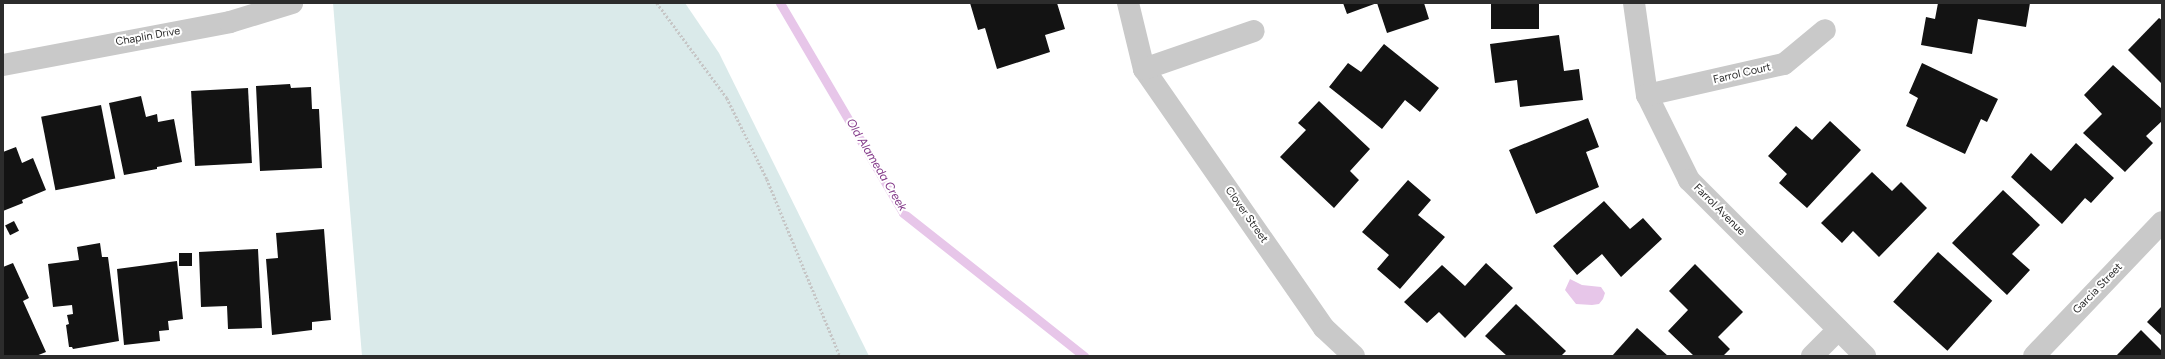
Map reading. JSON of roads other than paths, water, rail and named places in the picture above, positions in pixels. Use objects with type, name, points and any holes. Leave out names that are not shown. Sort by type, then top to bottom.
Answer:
[{"type":"street","name":"Chaplin Drive","points":[[3,65],[230,22],[292,3]]},
{"type":"street","name":"Clover Street","points":[[1128,3],[1144,69],[1324,328],[1354,356]]},
{"type":"street","name":"Farrol Avenue","points":[[1634,3],[1647,95],[1689,180],[1838,330],[1866,356]]},
{"type":"street","name":"Farrol Court","points":[[1647,95],[1784,64],[1825,30]]},
{"type":"street","points":[[1144,69],[1254,31]]},
{"type":"street","name":"Garcia Street","points":[[2034,356],[2162,222]]},
{"type":"street","points":[[1812,356],[1838,330]]},
{"type":"waterway","name":"Old Alameda Creek","points":[[780,3],[903,213],[1084,356]]}]
